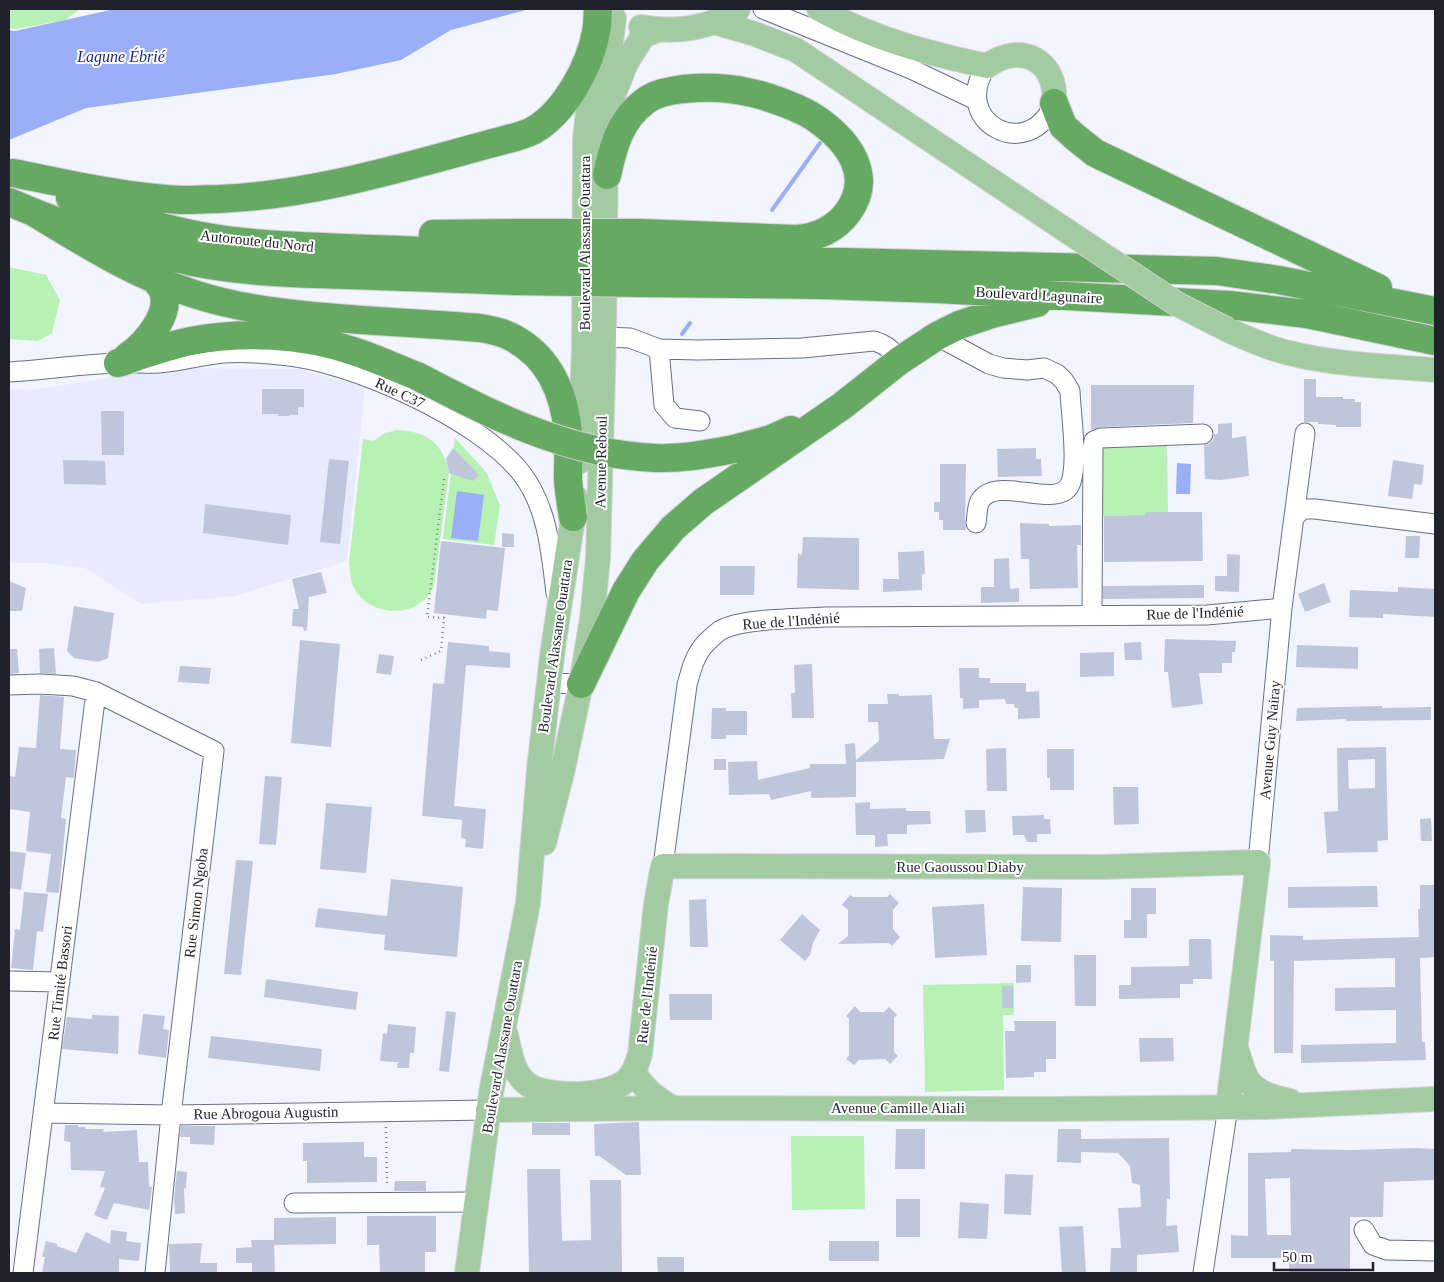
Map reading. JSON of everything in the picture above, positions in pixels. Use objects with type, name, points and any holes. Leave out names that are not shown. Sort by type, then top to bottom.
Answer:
[{"type":"highway","points":[[11,172],[124,195],[183,200],[234,198],[279,194],[328,186],[516,137],[544,123],[556,113],[572,91],[593,46],[603,12]]},
{"type":"highway","points":[[516,256],[640,258],[810,238],[836,225],[846,214],[859,194],[860,181],[850,150],[817,118],[774,99],[748,92],[721,88],[668,91],[646,100],[636,108],[618,135],[612,150],[607,175]]},
{"type":"highway","points":[[1054,103],[1063,126],[1095,153],[1332,267],[1428,309]]},
{"type":"highway","name":"Autoroute du Nord","points":[[11,172],[69,198],[109,212],[154,225],[210,237],[293,246],[516,256]]},
{"type":"highway","name":"Autoroute du Nord","points":[[9,202],[101,236],[147,250],[194,262],[241,269],[295,274],[516,256]]},
{"type":"highway","points":[[35,213],[96,250],[153,278],[191,294],[243,308],[290,314],[480,328],[502,334],[522,344],[541,359],[558,385],[566,411],[568,482],[573,518]]},
{"type":"highway","points":[[516,256],[640,258]]},
{"type":"highway","name":"Boulevard Lagunaire","points":[[640,258],[1217,271],[1279,280],[1428,309]]},
{"type":"highway","name":"Boulevard Lagunaire","points":[[640,258],[830,286],[938,289],[1248,307],[1306,314],[1435,341]]},
{"type":"highway","points":[[118,363],[134,352],[146,340],[157,326],[163,314],[164,299],[162,288],[153,278]]},
{"type":"highway","points":[[581,684],[626,591],[645,561],[674,528],[703,502],[842,406],[899,361],[937,336],[959,325],[992,314],[1062,297]]},
{"type":"highway","points":[[118,363],[163,348],[193,341],[248,336],[272,336],[314,341],[352,351],[417,376],[470,404],[535,433],[568,445],[620,455],[657,458],[699,456],[771,439],[842,406]]},
{"type":"main road","points":[[603,12],[636,26],[657,30],[675,30],[694,28],[714,22],[738,9]]},
{"type":"main road","points":[[819,9],[856,28],[920,51],[987,66],[998,58],[1010,54],[1023,55],[1035,59],[1045,67],[1052,78],[1055,90],[1054,103]]},
{"type":"main road","name":"Boulevard Alassane Ouattara","points":[[467,1273],[488,1110],[528,903],[539,769],[549,683],[579,475],[584,341],[585,140],[592,91],[611,42],[603,12]]},
{"type":"main road","points":[[714,22],[755,34],[796,50],[1177,304],[1228,330],[1255,342],[1288,353],[1327,361],[1435,370]]},
{"type":"main road","name":"Avenue Reboul","points":[[528,903],[562,773],[581,684],[592,619],[598,558],[604,337],[606,138],[613,96],[626,63],[643,36],[657,30]]},
{"type":"main road","name":"Rue Gaoussou Diaby","points":[[663,866],[1101,867],[1258,862]]},
{"type":"main road","name":"Avenue Guy Nairay","points":[[1228,1107],[1258,862]]},
{"type":"main road","name":"Rue de l'Indénié","points":[[625,1079],[640,1054],[656,904],[663,866]]},
{"type":"main road","points":[[504,1025],[512,1061],[517,1073],[536,1089],[556,1094],[605,1091],[625,1079],[642,1085],[650,1093],[673,1108]]},
{"type":"main road","name":"Avenue Camille Aliali","points":[[1235,1047],[1247,1078],[1260,1090],[1275,1098],[1307,1104]]},
{"type":"main road","name":"Avenue Camille Aliali","points":[[488,1110],[1265,1107],[1435,1099]]},
{"type":"street","points":[[763,9],[911,69],[976,100]]},
{"type":"street","points":[[987,66],[980,76],[976,88],[976,100],[980,111],[996,129],[1020,134],[1031,131],[1049,115],[1054,103]]},
{"type":"street","points":[[937,336],[989,364],[1002,368],[1027,370],[1044,368],[1058,374],[1070,391],[1074,467],[1070,485],[1063,492],[1051,495],[1016,491],[987,494],[980,501],[976,523]]},
{"type":"street","points":[[604,337],[630,338],[659,349],[752,351],[874,341],[891,349],[899,361]]},
{"type":"street","points":[[659,349],[664,405],[676,418],[700,421]]},
{"type":"street","name":"Rue C37","points":[[9,372],[118,363],[161,363],[223,353],[280,355],[313,359],[397,390],[454,420],[496,448],[523,475],[537,500],[549,534],[559,609]]},
{"type":"street","name":"Avenue Guy Nairay","points":[[1258,862],[1282,608],[1305,433]]},
{"type":"street","points":[[1092,615],[1094,441],[1100,438],[1203,434]]},
{"type":"street","points":[[1295,516],[1303,509],[1315,509],[1435,524]]},
{"type":"street","name":"Rue de l'Indénié","points":[[663,866],[687,685],[693,662],[705,644],[721,630],[739,624],[825,617],[1207,615],[1282,608]]},
{"type":"street","points":[[549,683],[581,684]]},
{"type":"street","name":"Rue Simon Ngoba","points":[[9,685],[74,686],[96,692],[214,751],[171,1115],[155,1273]]},
{"type":"street","name":"Rue Timité Bassori","points":[[24,1273],[96,692]]},
{"type":"street","points":[[9,981],[60,982]]},
{"type":"street","points":[[1203,1273],[1228,1107]]},
{"type":"street","name":"Rue Abrogoua Augustin","points":[[43,1113],[171,1115],[488,1110]]},
{"type":"street","points":[[294,1203],[477,1202]]},
{"type":"street","points":[[1364,1230],[1374,1245],[1387,1250],[1435,1251]]},
{"type":"path","points":[[421,660],[440,651],[444,618],[427,617],[444,480]]},
{"type":"path","points":[[386,1112],[387,1203]]},
{"type":"shaded area","points":[[168,368],[299,369],[365,387],[347,561],[235,596],[141,604],[85,568],[44,563],[9,563],[9,389],[34,390]]},
{"type":"green space","points":[[9,9],[80,9],[65,20],[16,29],[9,28]]},
{"type":"green space","points":[[9,267],[46,275],[60,300],[52,333],[38,341],[9,339]]},
{"type":"green space","points":[[396,430],[416,433],[431,440],[442,453],[449,473],[434,586],[428,596],[416,606],[395,611],[384,610],[374,606],[357,593],[350,576],[349,563],[363,439],[374,441],[383,434]]},
{"type":"green space","points":[[455,438],[487,473],[500,506],[494,545],[443,539]]},
{"type":"green space","points":[[1167,441],[1168,515],[1099,516],[1098,442]]},
{"type":"green space","points":[[1014,983],[1014,1015],[1003,1015],[1004,1090],[925,1092],[923,985]]},
{"type":"green space","points":[[791,1136],[864,1136],[865,1209],[792,1210]]},
{"type":"water","name":"Lagune Ébrié","points":[[115,9],[530,9],[451,30],[401,60],[336,74],[86,108],[9,140],[9,30],[15,31]]},
{"type":"water","points":[[1177,463],[1191,464],[1190,494],[1176,494]]},
{"type":"water","points":[[457,491],[484,495],[478,541],[451,538]]},
{"type":"building","points":[[1304,379],[1316,379],[1316,397],[1343,397],[1343,399],[1355,399],[1355,402],[1361,402],[1361,427],[1336,427],[1336,425],[1318,424],[1318,422],[1304,422]]},
{"type":"building","points":[[1091,385],[1194,385],[1193,423],[1101,427],[1091,430]]},
{"type":"building","points":[[262,389],[304,389],[304,407],[298,407],[298,415],[278,416],[278,414],[262,414]]},
{"type":"building","points":[[101,411],[124,411],[124,455],[102,455]]},
{"type":"building","points":[[1232,423],[1232,438],[1246,436],[1249,476],[1221,480],[1205,479],[1204,445],[1209,444],[1213,440],[1214,434],[1218,434],[1218,424]]},
{"type":"building","points":[[453,448],[479,475],[473,481],[449,473],[446,459]]},
{"type":"building","points":[[1036,448],[1036,459],[1041,459],[1042,476],[998,477],[997,449]]},
{"type":"building","points":[[329,459],[349,461],[340,544],[320,542]]},
{"type":"building","points":[[63,460],[105,461],[106,485],[64,484]]},
{"type":"building","points":[[1393,460],[1424,465],[1422,485],[1414,484],[1412,499],[1388,496]]},
{"type":"building","points":[[940,464],[966,464],[966,530],[943,530],[943,520],[939,520],[939,512],[934,512],[934,502],[940,502]]},
{"type":"building","points":[[205,504],[291,515],[288,545],[203,533]]},
{"type":"building","points":[[1146,512],[1202,512],[1203,561],[1104,562],[1104,516],[1146,515]]},
{"type":"building","points":[[1020,523],[1049,524],[1049,526],[1081,525],[1081,545],[1077,545],[1078,588],[1030,589],[1029,559],[1021,559]]},
{"type":"building","points":[[502,533],[514,534],[514,547],[502,547]]},
{"type":"building","points":[[1406,536],[1420,536],[1419,558],[1405,558]]},
{"type":"building","points":[[803,537],[859,538],[859,590],[797,588],[798,553],[802,555]]},
{"type":"building","points":[[441,541],[505,548],[498,611],[487,610],[486,619],[434,613]]},
{"type":"building","points":[[924,551],[925,574],[922,576],[922,590],[883,592],[883,579],[899,579],[898,552]]},
{"type":"building","points":[[1227,554],[1240,555],[1239,592],[1215,591],[1215,576],[1227,576]]},
{"type":"building","points":[[1009,558],[1010,589],[1019,588],[1019,602],[981,603],[981,587],[994,587],[994,559]]},
{"type":"building","points":[[720,566],[755,566],[754,595],[720,595]]},
{"type":"building","points":[[321,572],[327,593],[309,597],[307,630],[304,631],[303,627],[292,626],[293,609],[299,609],[292,579]]},
{"type":"building","points":[[9,581],[26,588],[22,611],[9,611]]},
{"type":"building","points":[[1324,583],[1331,602],[1305,612],[1298,594]]},
{"type":"building","points":[[1204,585],[1204,598],[1103,599],[1103,586]]},
{"type":"building","points":[[1398,587],[1435,589],[1435,617],[1383,614],[1383,618],[1349,617],[1350,590],[1398,592]]},
{"type":"building","points":[[74,606],[114,613],[108,658],[98,662],[74,658],[67,651]]},
{"type":"building","points":[[1165,639],[1236,641],[1235,652],[1232,652],[1232,663],[1222,663],[1222,673],[1199,673],[1203,704],[1172,708],[1168,672],[1164,672]]},
{"type":"building","points":[[300,640],[340,644],[331,747],[291,743]]},
{"type":"building","points":[[448,642],[489,646],[489,651],[510,653],[510,668],[466,665],[454,806],[486,809],[483,849],[465,847],[466,839],[461,838],[462,820],[422,816],[433,683],[444,684]]},
{"type":"building","points":[[1141,642],[1142,660],[1125,660],[1124,643]]},
{"type":"building","points":[[1297,645],[1358,647],[1358,669],[1296,667]]},
{"type":"building","points":[[54,648],[56,674],[40,673],[39,649]]},
{"type":"building","points":[[9,649],[17,649],[19,673],[9,674]]},
{"type":"building","points":[[1114,652],[1114,676],[1080,677],[1080,653]]},
{"type":"building","points":[[379,654],[394,656],[391,675],[376,673]]},
{"type":"building","points":[[812,664],[814,718],[792,718],[791,693],[795,693],[794,665]]},
{"type":"building","points":[[180,666],[211,668],[209,684],[178,682]]},
{"type":"building","points":[[959,668],[979,668],[979,678],[990,678],[990,683],[1026,683],[1026,692],[1039,691],[1040,718],[1018,719],[1018,708],[1015,708],[1014,704],[1006,704],[1005,699],[979,700],[979,708],[963,709],[963,698],[960,698]]},
{"type":"building","points":[[887,694],[899,694],[899,696],[932,695],[934,739],[950,739],[944,759],[856,762],[856,797],[811,798],[811,791],[771,800],[769,794],[729,795],[728,762],[757,761],[758,780],[810,768],[810,764],[846,764],[845,744],[855,743],[856,760],[879,741],[878,722],[868,722],[868,704],[888,704]]},
{"type":"building","points":[[40,695],[64,697],[60,749],[76,750],[74,778],[66,777],[61,818],[66,819],[59,893],[46,892],[51,854],[26,851],[30,812],[9,809],[9,782],[10,776],[15,777],[19,747],[36,748]]},
{"type":"building","points":[[1382,706],[1382,708],[1431,707],[1431,720],[1346,721],[1346,719],[1296,721],[1297,708]]},
{"type":"building","points":[[712,708],[726,708],[726,711],[747,711],[747,735],[726,735],[726,739],[711,739]]},
{"type":"building","points":[[1386,747],[1388,840],[1377,841],[1378,852],[1327,853],[1324,812],[1338,811],[1337,748]],"holes":[[[1375,759],[1375,788],[1349,789],[1348,760]]]},
{"type":"building","points":[[1006,748],[1007,791],[987,791],[986,749]]},
{"type":"building","points":[[1047,749],[1074,749],[1074,790],[1050,790],[1050,778],[1047,778]]},
{"type":"building","points":[[714,759],[726,759],[726,770],[714,770]]},
{"type":"building","points":[[265,776],[282,777],[276,845],[259,844]]},
{"type":"building","points":[[1113,787],[1138,787],[1139,824],[1114,825]]},
{"type":"building","points":[[870,802],[870,809],[906,808],[906,811],[930,811],[931,824],[907,825],[907,834],[887,834],[888,846],[875,847],[875,835],[856,835],[855,803]]},
{"type":"building","points":[[326,803],[372,807],[366,873],[320,869]]},
{"type":"building","points":[[965,810],[985,810],[986,832],[966,833]]},
{"type":"building","points":[[1044,815],[1044,819],[1050,819],[1051,834],[1037,834],[1037,842],[1027,842],[1024,835],[1013,835],[1012,816]]},
{"type":"building","points":[[1431,818],[1432,841],[1421,841],[1420,819]]},
{"type":"building","points":[[9,851],[26,853],[21,890],[9,888]]},
{"type":"building","points":[[236,860],[253,861],[241,975],[224,974]]},
{"type":"building","points":[[391,879],[463,887],[457,957],[384,950],[385,935],[315,927],[318,908],[387,916]]},
{"type":"building","points":[[1420,885],[1435,885],[1435,957],[1420,958],[1422,1042],[1425,1042],[1426,1060],[1301,1063],[1301,1045],[1396,1043],[1396,1010],[1335,1011],[1335,988],[1395,987],[1395,958],[1294,961],[1293,1053],[1274,1053],[1274,961],[1270,961],[1270,935],[1303,936],[1303,940],[1419,937],[1418,909],[1420,909]]},
{"type":"building","points":[[1377,886],[1378,907],[1288,908],[1288,887]]},
{"type":"building","points":[[1023,887],[1062,888],[1061,942],[1021,941]]},
{"type":"building","points":[[1131,888],[1156,888],[1156,914],[1147,914],[1147,938],[1124,938],[1124,920],[1131,920]]},
{"type":"building","points":[[24,892],[48,894],[43,932],[37,931],[33,970],[11,968],[15,929],[20,930]]},
{"type":"building","points":[[890,894],[899,903],[893,910],[893,929],[900,937],[892,946],[889,943],[838,944],[848,936],[848,910],[842,905],[850,895],[853,897],[887,897]]},
{"type":"building","points":[[706,899],[708,947],[690,947],[689,900]]},
{"type":"building","points":[[984,904],[987,955],[935,958],[932,907]]},
{"type":"building","points":[[802,914],[820,930],[813,943],[810,955],[805,961],[780,940]]},
{"type":"building","points":[[1189,939],[1211,939],[1212,979],[1193,979],[1193,984],[1180,984],[1180,998],[1119,999],[1119,985],[1131,985],[1131,967],[1189,966]]},
{"type":"building","points":[[1074,955],[1096,955],[1096,1006],[1075,1006]]},
{"type":"building","points":[[1016,965],[1031,965],[1031,982],[1016,983]]},
{"type":"building","points":[[266,979],[358,992],[356,1010],[264,997]]},
{"type":"building","points":[[1002,986],[1013,986],[1013,1008],[1002,1008]]},
{"type":"building","points":[[669,994],[712,994],[712,1020],[670,1020]]},
{"type":"building","points":[[855,1006],[860,1012],[884,1012],[889,1007],[897,1015],[894,1018],[894,1052],[898,1056],[890,1064],[885,1059],[859,1060],[854,1065],[846,1059],[849,1055],[849,1019],[846,1016]]},
{"type":"building","points":[[446,1011],[456,1012],[449,1072],[439,1071]]},
{"type":"building","points":[[143,1014],[165,1016],[163,1029],[169,1030],[166,1058],[138,1054]]},
{"type":"building","points":[[92,1015],[119,1016],[118,1054],[62,1049],[67,1017],[92,1019]]},
{"type":"building","points":[[1014,1021],[1056,1021],[1056,1059],[1046,1059],[1046,1072],[1034,1072],[1034,1077],[1006,1078],[1005,1031],[1015,1031]]},
{"type":"building","points":[[388,1024],[416,1027],[414,1053],[410,1053],[409,1068],[397,1068],[398,1062],[380,1061],[383,1033],[387,1034]]},
{"type":"building","points":[[211,1036],[322,1049],[320,1071],[208,1058]]},
{"type":"building","points":[[1139,1038],[1173,1038],[1174,1061],[1140,1062]]},
{"type":"building","points":[[639,1122],[641,1175],[626,1175],[599,1156],[595,1156],[594,1124]]},
{"type":"building","points":[[532,1123],[570,1123],[570,1135],[532,1135]]},
{"type":"building","points":[[65,1125],[78,1125],[78,1127],[85,1127],[85,1129],[104,1129],[103,1132],[137,1130],[139,1162],[148,1162],[149,1186],[152,1187],[149,1210],[114,1203],[107,1220],[94,1215],[105,1188],[100,1187],[105,1171],[71,1170],[70,1142],[64,1141]]},
{"type":"building","points":[[181,1126],[215,1126],[214,1145],[190,1144],[190,1137],[180,1137]]},
{"type":"building","points":[[896,1129],[925,1129],[925,1169],[895,1169]]},
{"type":"building","points":[[1058,1129],[1081,1129],[1081,1139],[1169,1138],[1170,1199],[1167,1199],[1166,1226],[1177,1225],[1179,1252],[1137,1255],[1137,1273],[1110,1273],[1111,1248],[1121,1248],[1118,1208],[1141,1207],[1140,1185],[1132,1183],[1130,1166],[1118,1153],[1081,1152],[1081,1163],[1057,1162]]},
{"type":"building","points":[[364,1142],[364,1157],[377,1157],[377,1182],[307,1183],[307,1161],[303,1161],[303,1143]]},
{"type":"building","points":[[1291,1149],[1435,1149],[1435,1180],[1384,1182],[1383,1217],[1350,1217],[1350,1273],[1289,1273],[1289,1258],[1231,1258],[1231,1235],[1248,1236],[1248,1153],[1291,1152]],"holes":[[[1290,1178],[1291,1235],[1267,1235],[1265,1179]]]},
{"type":"building","points":[[527,1169],[560,1169],[562,1241],[591,1240],[590,1180],[621,1180],[622,1273],[529,1273]]},
{"type":"building","points":[[177,1171],[187,1172],[186,1189],[184,1188],[185,1213],[175,1214],[174,1198]]},
{"type":"building","points":[[1005,1174],[1033,1175],[1031,1215],[1004,1214]]},
{"type":"building","points":[[395,1181],[426,1181],[426,1191],[394,1191]]},
{"type":"building","points":[[896,1199],[920,1199],[920,1237],[896,1237]]},
{"type":"building","points":[[960,1202],[989,1204],[987,1239],[958,1238]]},
{"type":"building","points":[[367,1216],[436,1216],[436,1252],[425,1252],[425,1273],[380,1273],[379,1245],[367,1245]]},
{"type":"building","points":[[336,1217],[336,1244],[274,1245],[274,1218]]},
{"type":"building","points":[[1083,1226],[1086,1273],[1062,1273],[1059,1227]]},
{"type":"building","points":[[111,1230],[127,1232],[126,1241],[141,1243],[139,1261],[119,1259],[119,1273],[42,1273],[45,1257],[42,1257],[46,1241],[76,1253],[86,1232],[110,1244]]},
{"type":"building","points":[[251,1240],[274,1240],[275,1273],[252,1273],[252,1263],[236,1263],[236,1248],[252,1247]]},
{"type":"building","points":[[829,1241],[879,1241],[879,1261],[829,1261]]},
{"type":"building","points":[[202,1243],[200,1263],[217,1263],[217,1273],[170,1273],[169,1244]]},
{"type":"building","points":[[657,1257],[684,1257],[684,1273],[658,1273]]},
{"type":"waterway","points":[[772,210],[820,143]]},
{"type":"waterway","points":[[682,334],[690,323]]}]
